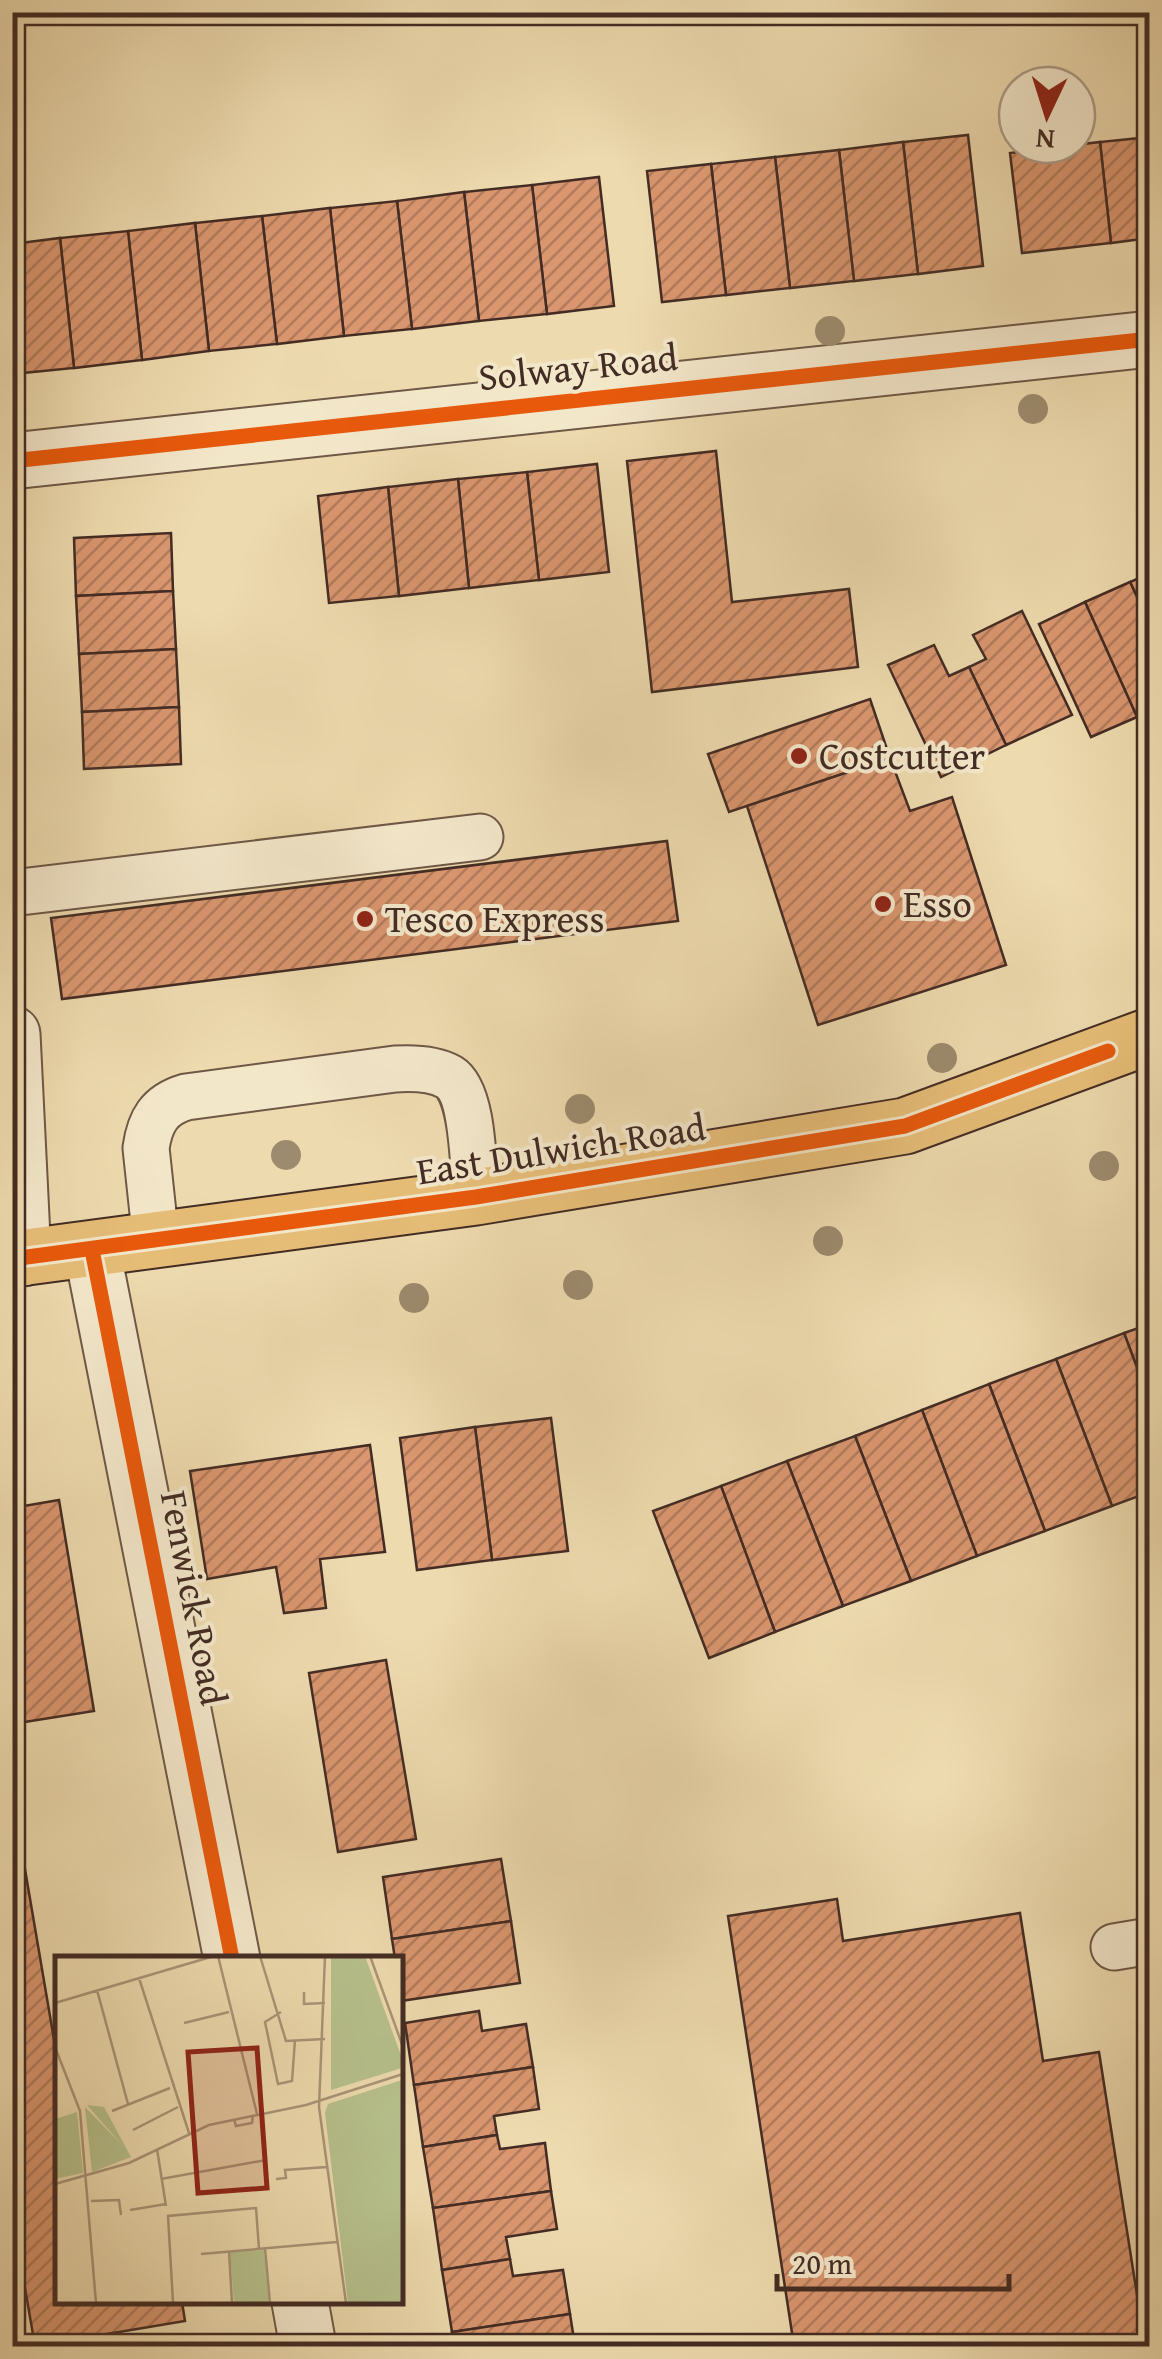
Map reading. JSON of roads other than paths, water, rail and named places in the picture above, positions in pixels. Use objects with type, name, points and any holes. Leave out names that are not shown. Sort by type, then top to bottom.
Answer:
[{"type":"main road","name":"East Dulwich Road","points":[[18,1258],[476,1197],[905,1126],[1150,1036]]},
{"type":"street","name":"Solway Road","points":[[12,460],[1150,339]]},
{"type":"street","points":[[12,1034],[18,1258]]},
{"type":"street","name":"Fenwick Road","points":[[92,1250],[231,1956]]},
{"type":"street","points":[[300,2304],[308,2346]]},
{"type":"lane","points":[[12,893],[480,837]]},
{"type":"lane","points":[[156,1241],[146,1148],[152,1122],[168,1103],[205,1095],[395,1069],[415,1068],[449,1077],[459,1087],[466,1105],[476,1197]]},
{"type":"place","name":"Costcutter","points":[[799,756]]},
{"type":"place","name":"Esso","points":[[883,904]]},
{"type":"place","name":"Tesco Express","points":[[365,919]]}]
